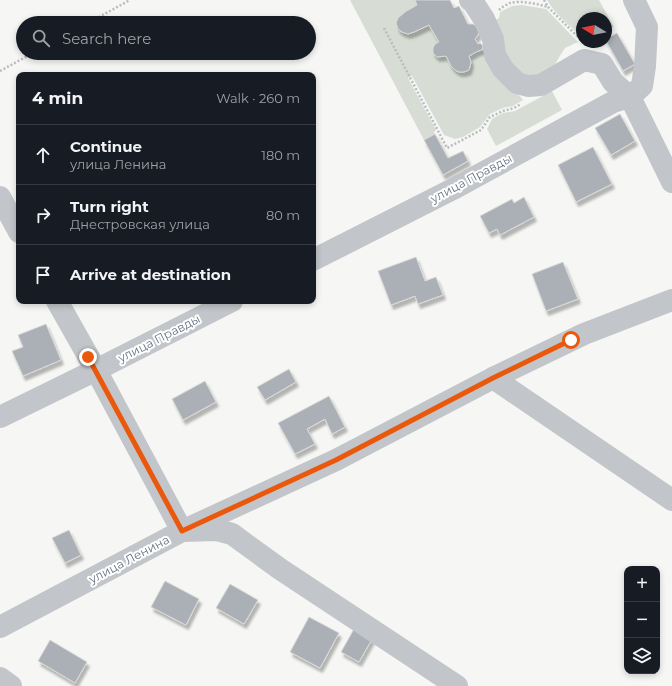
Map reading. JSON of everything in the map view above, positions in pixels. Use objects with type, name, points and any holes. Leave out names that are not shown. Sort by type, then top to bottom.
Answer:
[{"type":"street","points":[[470,0],[473,2],[484,19],[493,39],[496,55],[503,69],[517,83],[528,86],[541,85],[584,60],[602,64],[613,82],[630,97],[672,182]]},
{"type":"street","points":[[630,97],[642,86],[645,66],[647,27],[634,0]]},
{"type":"street","name":"улица Правды","points":[[316,258],[453,189],[606,106],[630,97]]},
{"type":"street","points":[[0,197],[16,226]]},
{"type":"street","name":"улица Ленина","points":[[0,626],[182,531],[336,460],[493,378],[584,334],[672,300]]},
{"type":"street","points":[[59,304],[96,370],[182,531],[217,530],[232,534],[280,569],[457,686]]},
{"type":"street","name":"улица Правды","points":[[0,417],[226,304]]},
{"type":"street","points":[[493,378],[672,500]]},
{"type":"street","points":[[0,678],[11,686]]},
{"type":"path","points":[[101,16],[130,0]]},
{"type":"path","points":[[544,0],[548,7],[576,35]]},
{"type":"path","points":[[484,19],[512,3],[522,2],[548,7]]},
{"type":"path","points":[[384,28],[447,148],[481,130],[490,117],[514,108],[526,101],[528,86]]},
{"type":"path","points":[[0,71],[20,60]]},
{"type":"shaded area","points":[[350,0],[415,0],[417,5],[401,15],[396,23],[400,31],[409,34],[429,25],[439,42],[433,53],[437,57],[446,56],[454,70],[457,72],[469,70],[471,62],[469,56],[482,50],[523,100],[513,106],[503,108],[490,114],[480,127],[463,137],[455,139],[444,135],[412,76],[408,78],[436,130],[434,132],[435,134],[424,140]]},
{"type":"shaded area","points":[[547,0],[599,0],[606,12],[576,12],[576,31],[558,15]]},
{"type":"shaded area","points":[[522,5],[546,9],[576,40],[576,43],[565,48],[555,65],[535,81],[524,79],[507,62],[496,20],[499,18],[500,12],[512,6]]},
{"type":"shaded area","points":[[552,91],[562,110],[496,146],[487,129],[492,119],[503,113],[515,111]]},
{"type":"building","points":[[415,0],[450,0],[454,8],[459,6],[468,24],[473,24],[476,26],[479,31],[475,39],[478,44],[480,43],[483,46],[482,50],[469,56],[471,62],[469,70],[459,72],[451,66],[446,56],[437,57],[433,53],[435,44],[439,42],[429,25],[408,34],[398,29],[396,23],[398,18],[417,5]]},
{"type":"building","points":[[617,33],[635,64],[623,71],[610,48],[612,48],[612,36]]},
{"type":"building","points":[[620,114],[635,141],[611,155],[595,128]]},
{"type":"building","points":[[435,134],[448,158],[463,151],[468,161],[443,175],[424,140]]},
{"type":"building","points":[[593,147],[612,184],[576,202],[558,165]]},
{"type":"building","points":[[524,197],[534,217],[500,235],[497,229],[489,233],[480,216],[512,199],[514,203]]},
{"type":"building","points":[[416,257],[425,281],[436,277],[443,295],[418,304],[415,296],[391,305],[378,271]]},
{"type":"building","points":[[563,262],[578,299],[546,311],[532,274]]},
{"type":"building","points":[[46,324],[61,360],[23,376],[12,351],[23,347],[18,335]]},
{"type":"building","points":[[289,369],[296,382],[265,400],[257,387]]},
{"type":"building","points":[[205,381],[216,402],[183,420],[172,399]]},
{"type":"building","points":[[329,396],[345,427],[332,434],[325,419],[307,429],[315,444],[295,454],[278,423]]},
{"type":"building","points":[[69,530],[81,555],[65,563],[52,538]]},
{"type":"building","points":[[165,581],[199,599],[186,625],[151,607]]},
{"type":"building","points":[[230,584],[258,600],[244,624],[216,608]]},
{"type":"building","points":[[309,617],[339,633],[320,668],[290,652]]},
{"type":"building","points":[[354,629],[372,639],[359,662],[341,652]]},
{"type":"building","points":[[50,640],[87,662],[75,683],[38,661]]},
{"type":"route","points":[[88,357],[182,531],[336,460],[493,378],[571,340]]}]
